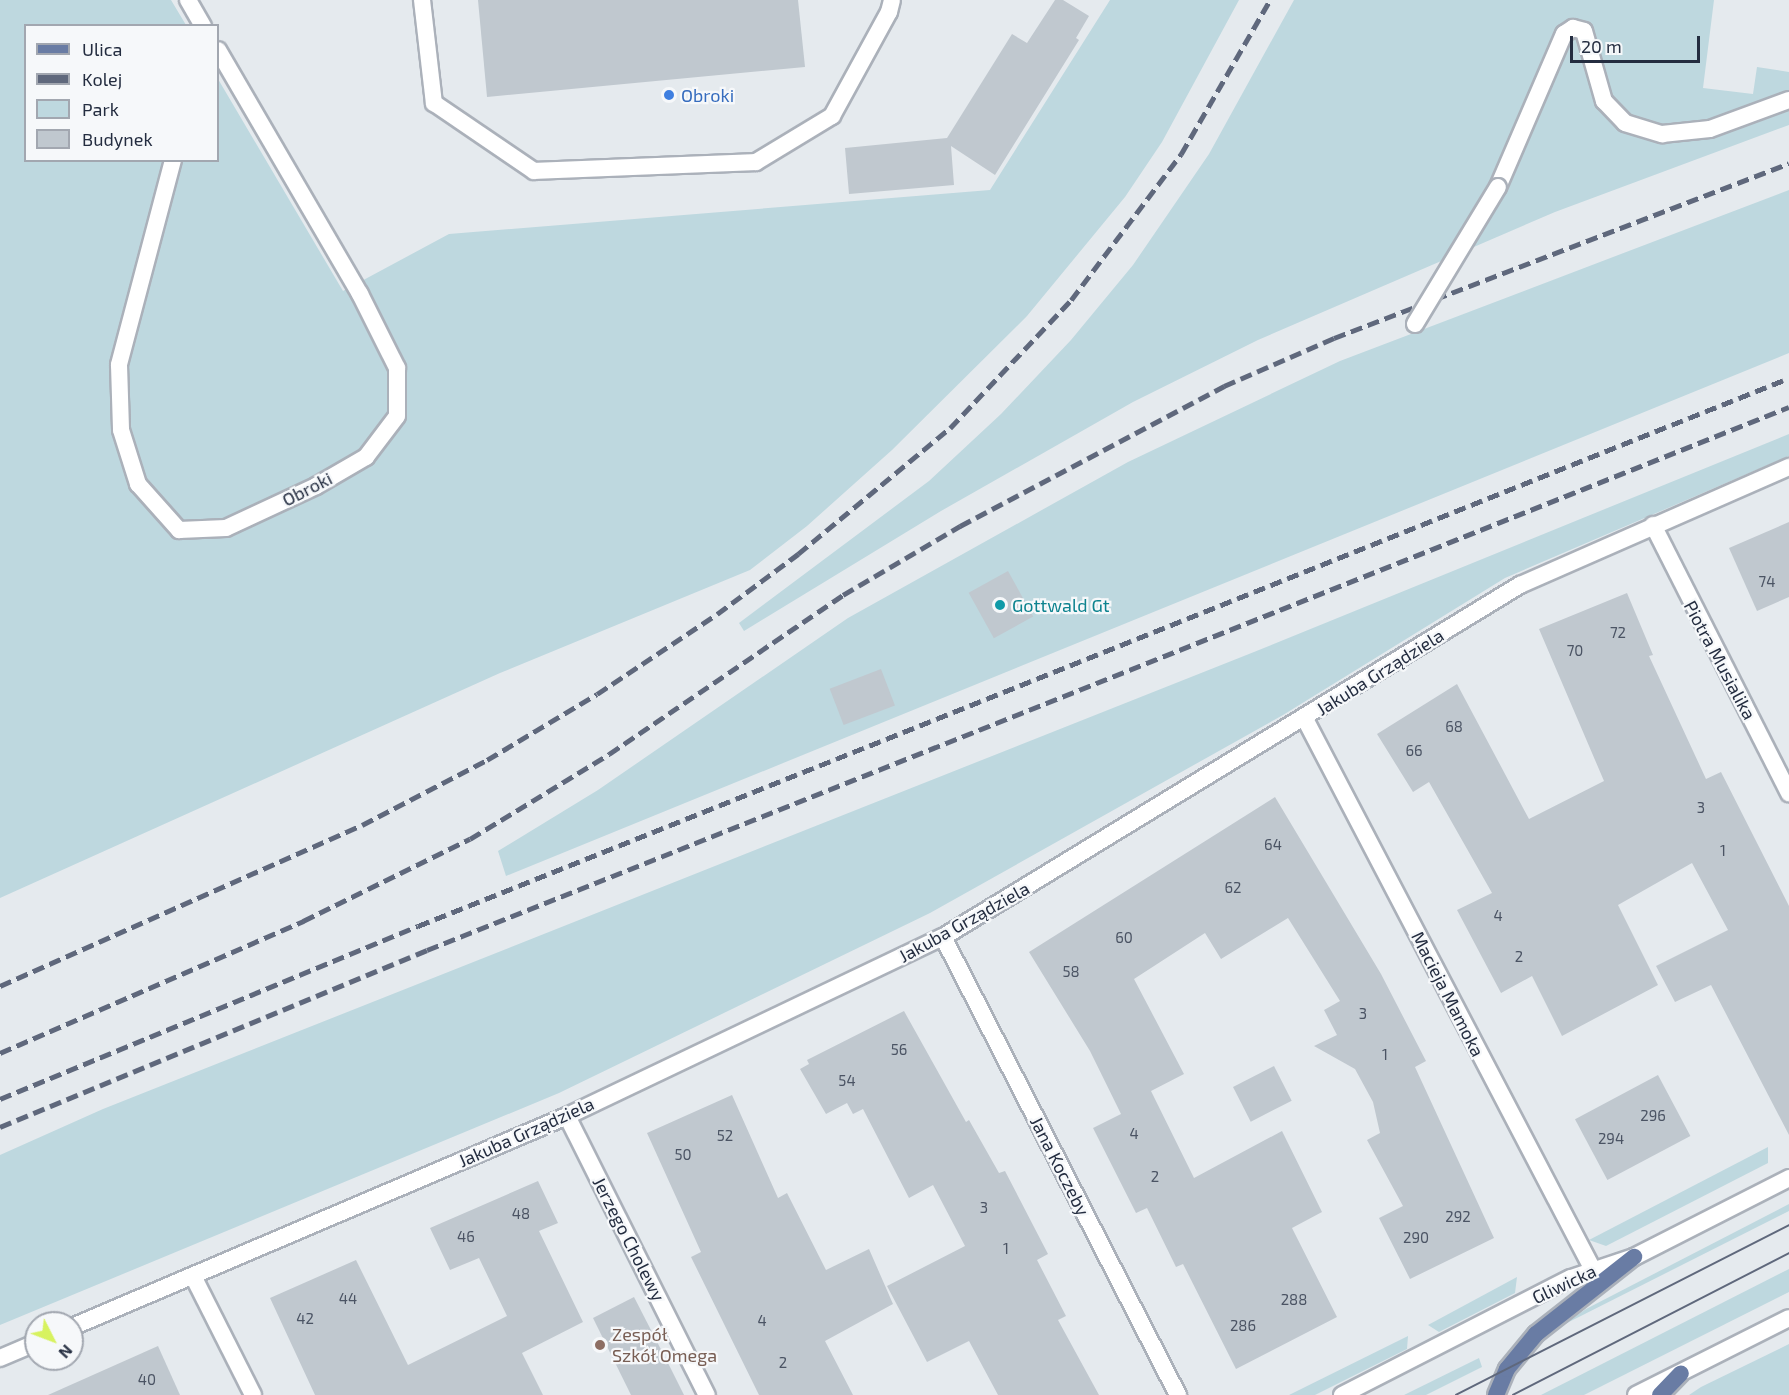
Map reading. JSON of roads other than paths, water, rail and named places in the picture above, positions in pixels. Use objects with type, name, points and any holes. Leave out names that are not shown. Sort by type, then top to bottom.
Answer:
[{"type":"main road","points":[[1496,1395],[1507,1369],[1536,1334],[1634,1257]]},
{"type":"main road","points":[[1660,1395],[1681,1373]]},
{"type":"street","points":[[188,0],[202,24]]},
{"type":"street","points":[[422,0],[434,103],[534,171],[756,162],[832,116],[889,12],[892,0]]},
{"type":"street","points":[[1415,324],[1498,188],[1564,34],[1573,28],[1584,31],[1604,101],[1625,123],[1662,134],[1710,129],[1789,100]]},
{"type":"street","name":"Obroki","points":[[171,162],[119,365],[122,430],[138,484],[179,530],[226,528],[316,486],[366,457],[397,416],[397,368],[360,294],[219,52]]},
{"type":"street","name":"Jakuba Grządziela","points":[[84,1323],[567,1116],[943,937],[1305,719],[1520,585],[1789,467]]},
{"type":"street","name":"Piotra Musialika","points":[[1653,525],[1789,793]]},
{"type":"street","name":"Macieja Mamoka","points":[[1305,719],[1592,1268]]},
{"type":"street","name":"Jana Koczeby","points":[[943,937],[1178,1395]]},
{"type":"street","name":"Jerzego Cholewy","points":[[567,1116],[707,1395]]},
{"type":"street","name":"Gliwicka","points":[[1342,1395],[1592,1268],[1634,1257],[1789,1178]]},
{"type":"street","points":[[193,1276],[253,1395]]},
{"type":"street","points":[[1636,1395],[1789,1318]]},
{"type":"street","points":[[0,1358],[24,1348]]},
{"type":"tram line","points":[[1456,1395],[1789,1225]]},
{"type":"tram line","points":[[1513,1395],[1789,1253]]},
{"type":"railway","points":[[0,986],[362,825],[487,760],[597,694],[717,614],[798,554],[950,428],[1071,300],[1181,154],[1270,0]]},
{"type":"railway","points":[[0,1053],[303,921],[470,839],[609,754],[843,595],[960,526],[1224,386],[1334,338],[1789,163]]},
{"type":"railway","points":[[0,1099],[418,926],[1789,378]]},
{"type":"railway","points":[[0,1127],[427,950],[1789,407]]},
{"type":"place","name":"Obroki","points":[[669,95]]},
{"type":"place","name":"Gottwald Gt","points":[[1000,605]]},
{"type":"place","name":"Zespół Szkół Omega","points":[[600,1345]]}]
